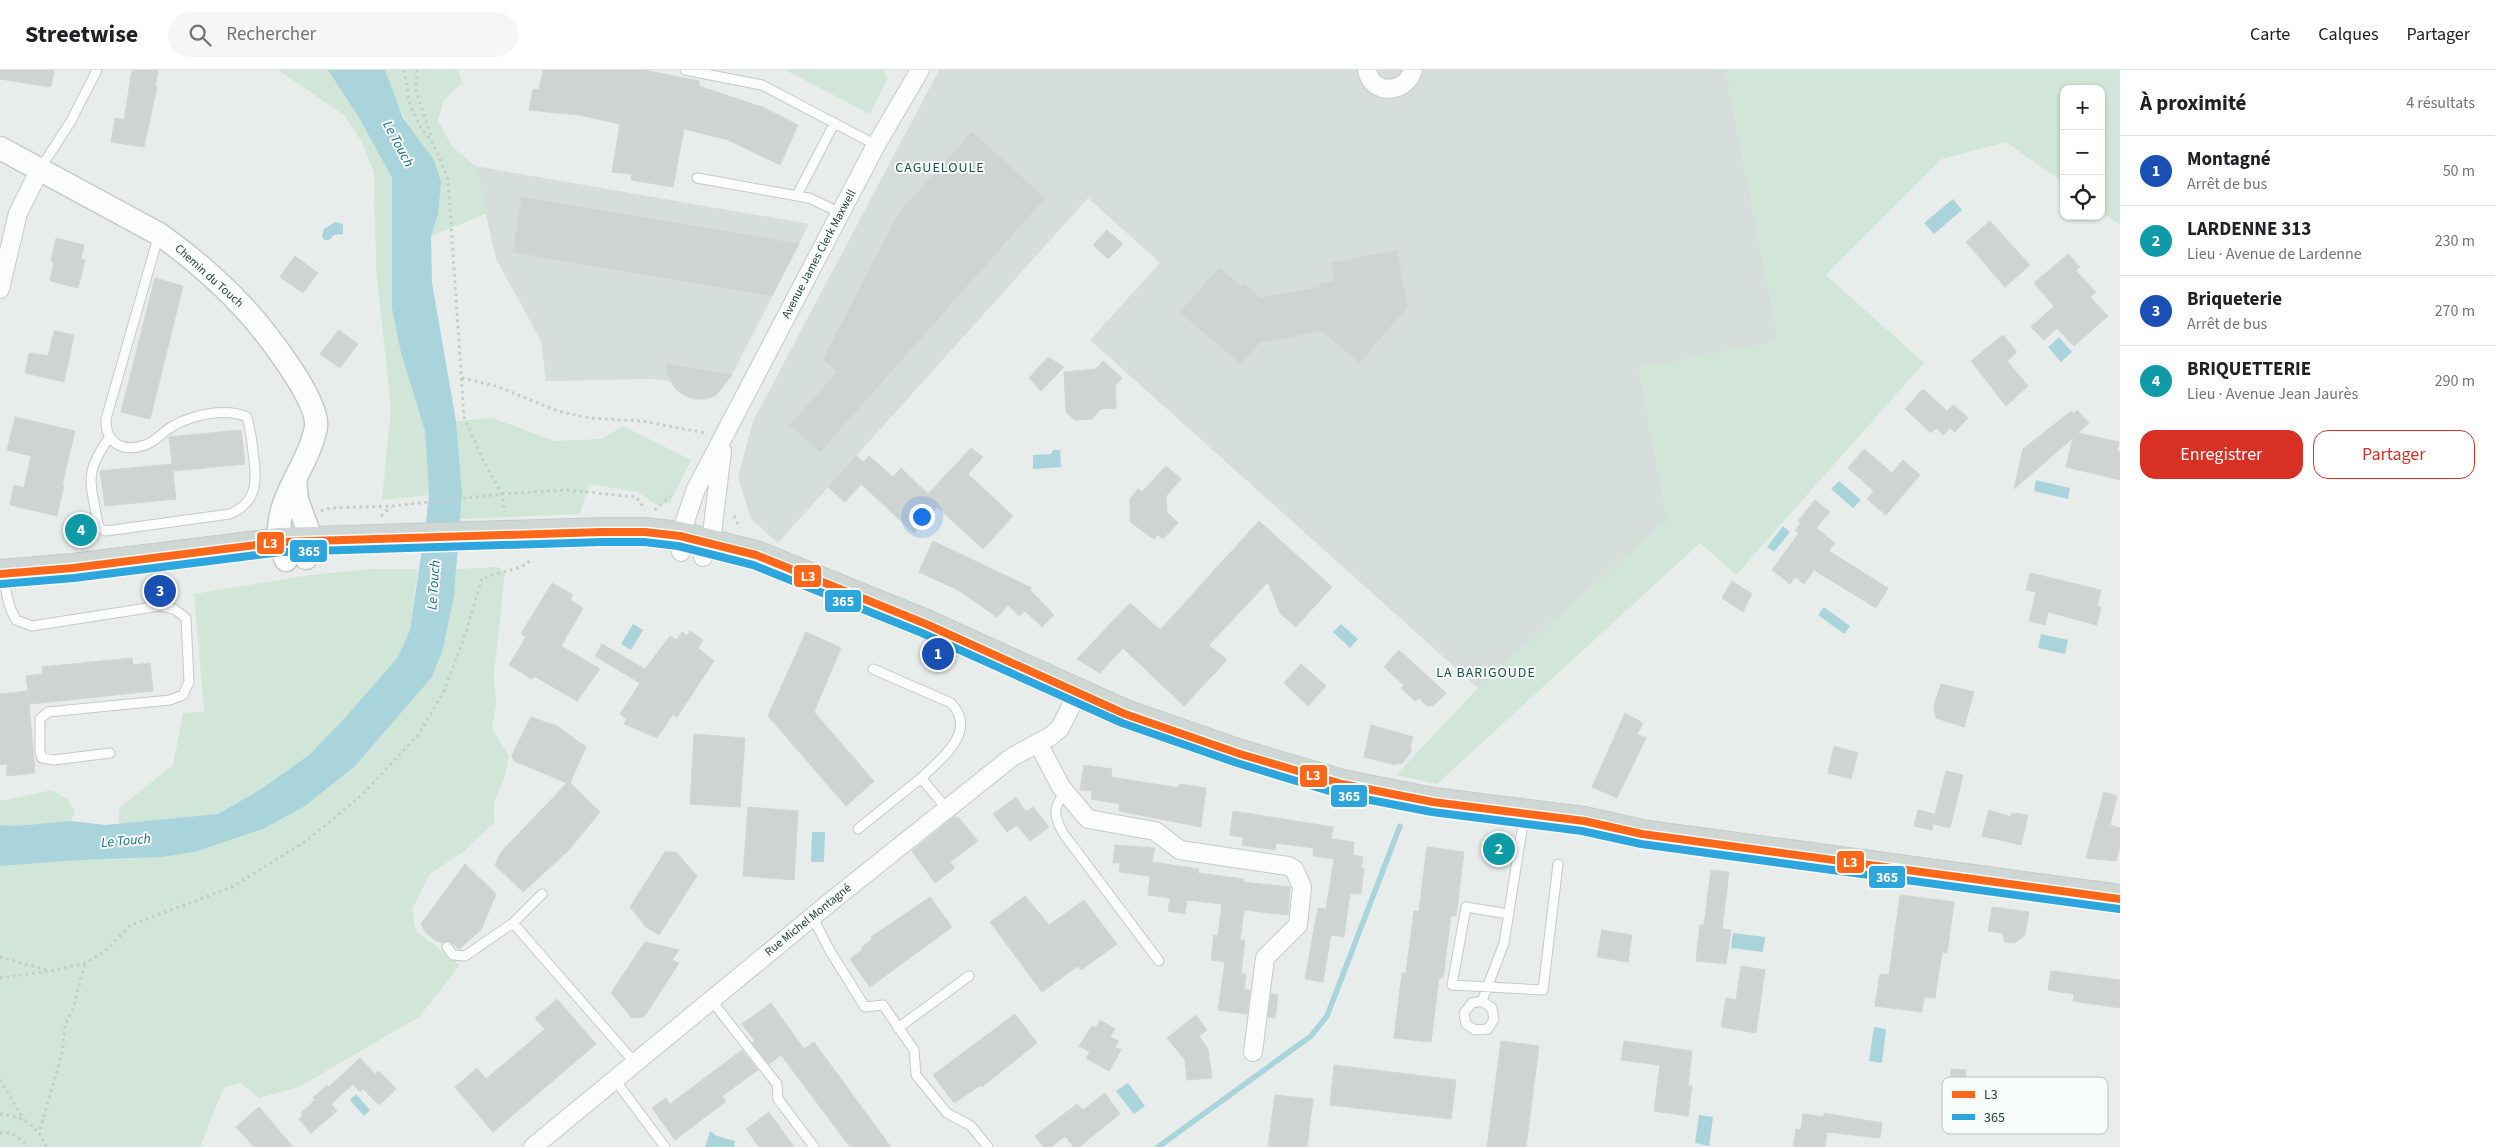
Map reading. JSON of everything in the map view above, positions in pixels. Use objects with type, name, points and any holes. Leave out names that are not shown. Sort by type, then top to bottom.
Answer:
[{"type":"main road","points":[[2,582],[73,568],[295,550],[380,546],[489,545],[636,532],[694,547],[756,555],[926,624],[1075,701],[1125,714],[1180,734],[1342,784],[1584,835],[1642,834],[2120,899]]},
{"type":"street","name":"Avenue James Clerk Maxwell","points":[[694,547],[693,495],[716,437],[841,213],[876,145],[920,70]]},
{"type":"street","points":[[1367,70],[1372,81],[1380,87],[1390,90],[1400,87],[1408,81],[1413,70]]},
{"type":"street","name":"Chemin du Touch","points":[[0,148],[159,234],[183,251],[245,309],[296,374],[313,408],[316,425],[308,452],[285,499],[279,533],[295,550]]},
{"type":"street","points":[[0,289],[18,214],[40,169]]},
{"type":"street","name":"Avenue James Clerk Maxwell","points":[[694,547],[716,437]]},
{"type":"street","points":[[295,480],[297,500],[295,550]]},
{"type":"street","name":"Rue Michel Montagné","points":[[533,1147],[812,916],[946,809],[1012,757],[1051,736],[1060,728],[1075,701]]},
{"type":"street","points":[[1038,743],[1065,792],[1088,819],[1155,831],[1180,850],[1288,866],[1294,869],[1302,887],[1298,924],[1265,958],[1254,1052]]},
{"type":"lane","points":[[40,169],[71,121],[97,70]]},
{"type":"lane","points":[[685,70],[762,85],[876,145]]},
{"type":"lane","points":[[797,195],[834,124]]},
{"type":"lane","points":[[697,178],[797,195],[809,198],[841,213]]},
{"type":"lane","points":[[109,438],[96,457],[91,470],[98,524],[101,529],[106,531],[230,514],[240,509],[253,491],[256,478],[250,427],[247,417],[241,414],[218,413],[184,420],[143,446],[129,448],[109,438],[106,433],[106,419],[159,234]]},
{"type":"lane","points":[[2,582],[16,620],[32,626],[160,606],[174,608],[186,618],[189,682],[183,695],[170,700],[48,712],[40,719],[40,752],[42,758],[54,760],[110,753]]},
{"type":"lane","points":[[858,829],[921,778],[949,752],[962,725],[960,712],[951,703],[873,669]]},
{"type":"lane","points":[[921,778],[946,809]]},
{"type":"lane","points":[[1065,792],[1058,801],[1054,815],[1062,833],[1159,961]]},
{"type":"lane","points":[[1482,1002],[1486,986],[1504,943],[1523,821]]},
{"type":"lane","points":[[1508,914],[1466,907],[1452,985],[1544,990],[1558,864]]},
{"type":"lane","points":[[447,947],[453,955],[465,956],[513,923],[542,894]]},
{"type":"lane","points":[[812,916],[830,951],[865,1007],[882,1006],[914,1050],[916,1074],[947,1113],[972,1126],[988,1147]]},
{"type":"lane","points":[[513,923],[635,1063]]},
{"type":"lane","points":[[898,1028],[969,976]]},
{"type":"lane","points":[[711,1000],[778,1084],[778,1099],[814,1147]]},
{"type":"lane","points":[[615,1080],[665,1147]]},
{"type":"path","points":[[404,70],[410,106],[421,128],[433,143]]},
{"type":"path","points":[[417,70],[416,91],[433,143],[448,179],[464,417],[482,458],[502,494],[506,514]]},
{"type":"path","points":[[462,378],[496,386],[558,411],[589,418],[642,420],[716,437]]},
{"type":"path","points":[[318,512],[332,508],[392,506],[502,494],[567,490],[636,497],[648,514],[670,496]]},
{"type":"path","points":[[0,978],[51,971],[85,963],[104,952],[131,925],[232,887],[306,841],[362,795],[418,735],[444,691],[466,632],[482,578],[504,570],[521,567],[531,560]]},
{"type":"path","points":[[0,956],[51,971]]},
{"type":"path","points":[[39,1132],[62,1053],[65,1025],[73,1009],[85,963]]},
{"type":"path","points":[[0,1080],[24,1120]]},
{"type":"path","points":[[0,1114],[13,1115],[24,1120],[39,1132],[46,1147]]},
{"type":"path","points":[[0,1133],[6,1132],[13,1135],[29,1147]]},
{"type":"shaded area","points":[[939,70],[1726,70],[1779,342],[1639,368],[1668,520],[1478,688],[1090,340],[1160,263],[1088,198],[778,543],[751,519],[738,477],[753,421]]},
{"type":"shaded area","points":[[475,166],[809,224],[732,375],[716,395],[707,399],[693,399],[678,391],[670,381],[654,379],[546,381],[541,341],[496,259]]},
{"type":"green space","points":[[278,70],[328,70],[361,121],[392,178],[401,353],[425,431],[429,495],[382,500],[391,409],[376,268],[374,173],[362,142],[344,115]]},
{"type":"green space","points":[[385,70],[458,70],[462,83],[444,100],[438,120],[451,145],[475,166],[488,213],[431,236],[438,215],[412,131],[393,97]]},
{"type":"green space","points":[[785,70],[883,70],[888,78],[870,114]]},
{"type":"green space","points":[[1726,70],[2120,70],[2120,225],[2105,214],[2105,85],[2060,85],[2060,180],[2006,142],[1942,159],[1826,275],[1924,363],[1736,575],[1700,543],[1437,784],[1396,775],[1478,688],[1668,520],[1639,368],[1779,342]]},
{"type":"green space","points":[[492,418],[555,441],[601,439],[623,426],[691,460],[670,503],[656,505],[638,492],[589,484],[580,514],[460,519],[462,493],[456,421]]},
{"type":"green space","points":[[498,567],[505,573],[494,674],[496,705],[492,728],[509,756],[505,776],[494,802],[494,823],[464,851],[430,874],[412,909],[416,931],[460,965],[419,1017],[299,1087],[259,1098],[241,1083],[224,1087],[200,1147],[0,1147],[0,866],[82,860],[128,859],[195,852],[263,829],[305,806],[355,766],[432,677],[443,649],[454,596],[456,569]]},
{"type":"green space","points":[[372,569],[418,569],[410,630],[398,657],[343,720],[309,755],[261,789],[218,814],[119,824],[119,808],[173,765],[183,713],[204,711],[194,594],[310,575]]},
{"type":"green space","points":[[52,790],[68,800],[75,811],[71,821],[16,826],[0,825],[0,801]]},
{"type":"water","name":"Le Touch","points":[[328,70],[385,70],[403,118],[434,160],[441,182],[438,215],[431,236],[432,283],[456,421],[462,493],[454,596],[443,649],[432,677],[355,766],[305,806],[263,829],[195,852],[161,857],[0,866],[0,825],[16,826],[71,821],[105,825],[218,814],[261,789],[309,755],[343,720],[398,657],[410,630],[429,495],[425,431],[401,353],[392,308],[392,178],[361,121]]},
{"type":"water","points":[[1953,199],[1962,210],[1934,234],[1924,223]]},
{"type":"water","points":[[335,222],[343,224],[343,234],[334,235],[329,240],[324,240],[322,236],[324,229]]},
{"type":"water","points":[[2059,337],[2072,352],[2061,362],[2048,347]]},
{"type":"water","points":[[1053,450],[1060,450],[1061,467],[1033,469],[1033,455],[1051,454]]},
{"type":"water","points":[[2036,480],[2070,488],[2068,499],[2034,491]]},
{"type":"water","points":[[1839,481],[1861,500],[1853,508],[1831,489]]},
{"type":"water","points":[[1783,526],[1790,532],[1774,552],[1767,547]]},
{"type":"water","points":[[1824,607],[1850,626],[1844,634],[1818,615]]},
{"type":"water","points":[[633,624],[643,630],[631,650],[621,644]]},
{"type":"water","points":[[1341,624],[1358,639],[1350,648],[1333,632]]},
{"type":"water","points":[[2041,634],[2068,640],[2065,654],[2038,648]]},
{"type":"water","points":[[812,832],[825,832],[824,862],[811,862]]},
{"type":"water","points":[[1733,933],[1765,937],[1763,952],[1731,948]]},
{"type":"water","points":[[1874,1027],[1886,1029],[1882,1063],[1869,1061]]},
{"type":"water","points":[[1128,1083],[1145,1106],[1134,1114],[1116,1091]]},
{"type":"water","points":[[356,1094],[370,1110],[364,1116],[350,1100]]},
{"type":"water","points":[[1699,1115],[1713,1117],[1709,1146],[1695,1143]]},
{"type":"water","points":[[710,1131],[717,1136],[735,1141],[734,1147],[705,1147]]},
{"type":"building","points":[[0,70],[54,70],[51,87],[0,79]]},
{"type":"building","points":[[132,70],[158,70],[155,87],[157,87],[144,147],[111,142],[115,118],[124,120]]},
{"type":"building","points":[[543,70],[644,70],[699,81],[699,86],[762,107],[798,125],[780,165],[728,140],[684,129],[673,187],[631,180],[632,174],[612,172],[620,124],[579,115],[529,110],[533,89],[539,90]]},
{"type":"building","points":[[972,132],[1045,198],[820,452],[790,425],[837,372],[823,359],[899,213]]},
{"type":"building","points":[[522,197],[799,244],[772,296],[513,252]]},
{"type":"building","points":[[1990,221],[2030,265],[2005,287],[1966,242]]},
{"type":"building","points":[[1107,230],[1123,244],[1108,259],[1093,245]]},
{"type":"building","points":[[56,238],[84,245],[81,259],[85,260],[78,288],[50,281],[54,262],[51,261]]},
{"type":"building","points":[[1397,250],[1407,307],[1359,363],[1323,331],[1260,342],[1241,364],[1180,312],[1219,268],[1242,287],[1244,284],[1260,298],[1321,287],[1320,284],[1335,281],[1332,263]]},
{"type":"building","points":[[2068,254],[2080,267],[2076,271],[2096,292],[2090,297],[2108,316],[2074,346],[2057,328],[2044,340],[2031,327],[2054,306],[2034,283]]},
{"type":"building","points":[[295,256],[318,273],[303,293],[280,277]]},
{"type":"building","points":[[155,278],[183,286],[150,419],[121,412]]},
{"type":"building","points":[[339,330],[358,344],[340,368],[320,354]]},
{"type":"building","points":[[54,331],[74,335],[64,382],[25,373],[29,353],[48,356]]},
{"type":"building","points":[[2003,335],[2017,352],[2007,361],[2028,386],[2006,406],[1971,361]]},
{"type":"building","points":[[1048,357],[1064,367],[1041,391],[1029,378]]},
{"type":"building","points":[[1103,361],[1122,378],[1115,386],[1116,408],[1101,409],[1092,419],[1075,420],[1066,412],[1064,372],[1096,369]]},
{"type":"building","points":[[666,364],[732,375],[716,395],[707,399],[693,399],[682,394],[674,387],[668,375]]},
{"type":"building","points":[[1923,389],[1947,411],[1954,405],[1968,418],[1955,432],[1950,428],[1943,435],[1936,428],[1931,433],[1905,409]]},
{"type":"building","points":[[2077,410],[2089,423],[2078,433],[2119,442],[2117,451],[2120,452],[2120,480],[2066,467],[2073,438],[2014,489],[2023,449],[2071,411],[2074,414]]},
{"type":"building","points":[[15,417],[75,431],[62,485],[64,485],[57,516],[10,505],[14,485],[24,488],[31,456],[7,450]]},
{"type":"building","points":[[241,430],[245,464],[173,471],[169,437]]},
{"type":"building","points":[[971,448],[983,457],[968,474],[1013,516],[983,549],[937,507],[914,533],[861,484],[845,502],[828,487],[856,456],[863,462],[869,456],[893,477],[901,468],[928,494]]},
{"type":"building","points":[[1864,449],[1892,473],[1903,460],[1920,475],[1886,515],[1867,499],[1874,491],[1848,468]]},
{"type":"building","points":[[172,464],[176,499],[105,506],[100,471]]},
{"type":"building","points":[[1166,466],[1181,479],[1166,496],[1167,512],[1178,523],[1163,539],[1158,535],[1154,539],[1130,522],[1130,499],[1138,489],[1142,492]]},
{"type":"building","points":[[1815,500],[1830,512],[1816,528],[1835,543],[1829,551],[1888,588],[1876,608],[1814,570],[1804,584],[1795,577],[1790,584],[1772,570],[1799,533],[1795,530],[1801,523],[1798,521]]},
{"type":"building","points":[[1259,521],[1332,587],[1296,627],[1280,613],[1268,582],[1209,645],[1227,660],[1184,706],[1123,648],[1100,673],[1077,659],[1130,603],[1160,630]]},
{"type":"building","points":[[933,541],[1032,588],[1030,590],[1054,615],[1042,627],[1025,611],[1019,616],[1008,605],[997,617],[958,590],[919,572]]},
{"type":"building","points":[[2030,573],[2101,590],[2097,606],[2101,607],[2097,625],[2048,612],[2045,625],[2029,621],[2036,592],[2026,590]]},
{"type":"building","points":[[1732,581],[1752,594],[1743,612],[1722,598]]},
{"type":"building","points":[[552,583],[573,595],[570,600],[583,608],[561,646],[600,669],[577,701],[534,676],[532,679],[509,665],[526,637],[521,634]]},
{"type":"building","points":[[690,631],[703,640],[698,648],[714,661],[677,717],[673,714],[657,738],[624,724],[627,719],[620,714],[640,683],[595,656],[602,644],[645,669],[670,636],[677,640],[682,632],[687,636]]},
{"type":"building","points":[[806,632],[841,648],[814,712],[874,781],[846,806],[768,716]]},
{"type":"building","points":[[1399,650],[1446,693],[1433,706],[1427,706],[1419,698],[1415,701],[1401,688],[1404,685],[1384,667]]},
{"type":"building","points":[[132,658],[133,665],[150,663],[153,691],[30,704],[26,676],[43,674],[42,667]]},
{"type":"building","points":[[1301,664],[1326,686],[1308,706],[1284,683]]},
{"type":"building","points":[[1941,684],[1974,692],[1964,727],[1936,718],[1934,706]]},
{"type":"building","points":[[28,691],[35,773],[7,776],[7,764],[0,765],[0,694]]},
{"type":"building","points":[[1625,713],[1643,723],[1637,734],[1646,738],[1617,798],[1592,787]]},
{"type":"building","points":[[531,717],[557,726],[586,747],[570,783],[600,812],[568,851],[523,892],[495,865],[501,852],[567,783],[514,761],[512,755]]},
{"type":"building","points":[[1371,725],[1413,737],[1410,748],[1412,750],[1402,764],[1395,763],[1395,765],[1364,757]]},
{"type":"building","points":[[694,734],[745,738],[740,807],[690,804]]},
{"type":"building","points":[[1834,746],[1858,753],[1851,779],[1828,773]]},
{"type":"building","points":[[1084,765],[1112,769],[1111,777],[1179,788],[1179,784],[1206,788],[1201,827],[1119,811],[1120,804],[1091,799],[1092,791],[1080,790]]},
{"type":"building","points":[[1946,771],[1963,775],[1950,828],[1933,824],[1932,830],[1914,826],[1918,810],[1935,814]]},
{"type":"building","points":[[2104,792],[2117,796],[2110,825],[2120,828],[2120,846],[2116,861],[2086,858]]},
{"type":"building","points":[[1016,797],[1026,812],[1033,807],[1049,827],[1030,841],[1017,825],[1007,832],[993,814]]},
{"type":"building","points":[[748,807],[798,811],[794,880],[743,876]]},
{"type":"building","points":[[1989,810],[2011,817],[2012,813],[2028,815],[2021,845],[1982,836]]},
{"type":"building","points":[[1233,811],[1333,827],[1331,839],[1354,842],[1353,855],[1363,857],[1361,868],[1364,868],[1361,894],[1350,893],[1344,937],[1331,935],[1323,982],[1305,979],[1318,908],[1326,909],[1334,859],[1313,856],[1314,848],[1276,843],[1275,850],[1242,845],[1243,837],[1230,835]]},
{"type":"building","points":[[954,817],[958,817],[978,841],[950,862],[955,868],[935,883],[912,851]]},
{"type":"building","points":[[1115,845],[1155,848],[1152,862],[1199,869],[1198,873],[1244,879],[1243,882],[1290,887],[1288,915],[1244,910],[1240,940],[1245,940],[1241,974],[1246,974],[1244,989],[1250,990],[1247,1014],[1218,1010],[1225,962],[1211,960],[1214,935],[1218,936],[1222,904],[1187,900],[1185,914],[1168,911],[1170,898],[1148,895],[1150,876],[1119,872],[1120,863],[1113,863]]},
{"type":"building","points":[[1427,847],[1464,852],[1456,916],[1451,916],[1443,978],[1439,978],[1431,1042],[1394,1038],[1402,973],[1406,973],[1414,911],[1419,911]]},
{"type":"building","points":[[665,852],[676,852],[697,876],[659,935],[646,927],[630,907]]},
{"type":"building","points":[[465,864],[496,894],[481,930],[459,949],[449,941],[443,943],[435,940],[426,933],[421,924]]},
{"type":"building","points":[[1711,870],[1729,872],[1722,929],[1731,930],[1726,964],[1696,961],[1700,925],[1704,925]]},
{"type":"building","points":[[1900,895],[1954,902],[1947,953],[1942,952],[1935,998],[1924,997],[1922,1012],[1875,1006],[1880,974],[1889,975]]},
{"type":"building","points":[[1025,896],[1049,925],[1084,900],[1117,944],[1081,970],[1078,966],[1042,992],[990,922]]},
{"type":"building","points":[[930,897],[952,927],[870,987],[850,959],[863,949],[861,948],[872,939],[871,937]]},
{"type":"building","points":[[1992,907],[2029,912],[2025,935],[2015,943],[2005,942],[2002,933],[1988,931]]},
{"type":"building","points":[[1602,930],[1632,935],[1628,962],[1597,957]]},
{"type":"building","points":[[645,942],[679,950],[672,960],[679,963],[644,1017],[632,1018],[611,993]]},
{"type":"building","points":[[1741,966],[1765,970],[1756,1033],[1721,1027],[1726,998],[1736,1000]]},
{"type":"building","points":[[2051,971],[2120,980],[2120,1008],[2073,1001],[2074,994],[2048,990]]},
{"type":"building","points":[[1271,994],[1278,995],[1275,1018],[1268,1017]]},
{"type":"building","points":[[557,999],[596,1044],[493,1132],[455,1087],[477,1068],[486,1079],[545,1029],[535,1018]]},
{"type":"building","points":[[771,1003],[804,1049],[814,1042],[891,1147],[850,1147],[781,1055],[769,1064],[752,1043],[755,1041],[742,1024]]},
{"type":"building","points":[[1015,1014],[1037,1043],[982,1087],[981,1085],[954,1103],[933,1075]]},
{"type":"building","points":[[1196,1015],[1207,1030],[1199,1036],[1208,1049],[1212,1078],[1187,1080],[1185,1060],[1167,1038]]},
{"type":"building","points":[[1100,1020],[1115,1029],[1110,1037],[1119,1041],[1115,1047],[1121,1050],[1109,1071],[1086,1058],[1090,1052],[1079,1046],[1092,1026],[1096,1028]]},
{"type":"building","points":[[1501,1041],[1539,1046],[1526,1147],[1487,1147]]},
{"type":"building","points":[[1624,1041],[1692,1051],[1688,1086],[1692,1086],[1688,1116],[1654,1111],[1660,1065],[1621,1060]]},
{"type":"building","points":[[742,1050],[758,1070],[722,1096],[726,1101],[675,1140],[652,1108],[666,1098],[670,1104]]},
{"type":"building","points":[[360,1058],[375,1074],[379,1071],[396,1089],[379,1105],[363,1089],[360,1092],[353,1084],[331,1104],[337,1111],[311,1133],[299,1119],[303,1115],[301,1113],[315,1100],[313,1098],[327,1085],[329,1087]]},
{"type":"building","points":[[1334,1065],[1456,1080],[1451,1119],[1330,1105]]},
{"type":"building","points":[[1951,1069],[1966,1070],[1965,1077],[1950,1077]]},
{"type":"building","points":[[1105,1093],[1120,1114],[1079,1147],[1074,1147],[1065,1136],[1051,1147],[1044,1147],[1035,1136],[1077,1104],[1083,1110]]},
{"type":"building","points":[[1275,1095],[1313,1099],[1307,1147],[1268,1147]]},
{"type":"building","points":[[259,1107],[293,1147],[254,1147],[236,1127]]},
{"type":"building","points":[[769,1112],[794,1147],[759,1147],[746,1129]]},
{"type":"building","points":[[1824,1113],[1882,1123],[1880,1138],[1827,1132],[1825,1147],[1793,1147],[1796,1129],[1801,1130],[1803,1114],[1824,1117]]},
{"type":"waterway","points":[[1158,1147],[1311,1036],[1327,1016],[1400,826]]},
{"type":"transit line","name":"L3","points":[[0,574],[73,568],[280,542],[602,532],[645,532],[680,536],[756,555],[926,624],[1125,714],[1240,754],[1342,784],[1433,802],[1584,821],[1642,834],[2120,899]]},
{"type":"transit line","name":"365","points":[[1,584],[74,578],[281,552],[602,542],[644,542],[678,546],[753,565],[922,633],[1122,723],[1237,763],[1339,794],[1432,812],[1582,831],[1641,844],[2119,909]]},
{"type":"place","name":"BRIQUETTERIE","points":[[81,530]]},
{"type":"place","name":"Briqueterie","points":[[160,591]]},
{"type":"place","name":"Montagné","points":[[938,654]]},
{"type":"place","name":"LARDENNE 313","points":[[1499,849]]},
{"type":"district","name":"CAGUELOULE","points":[[940,168]]},
{"type":"district","name":"LA BARIGOUDE","points":[[1486,673]]}]
